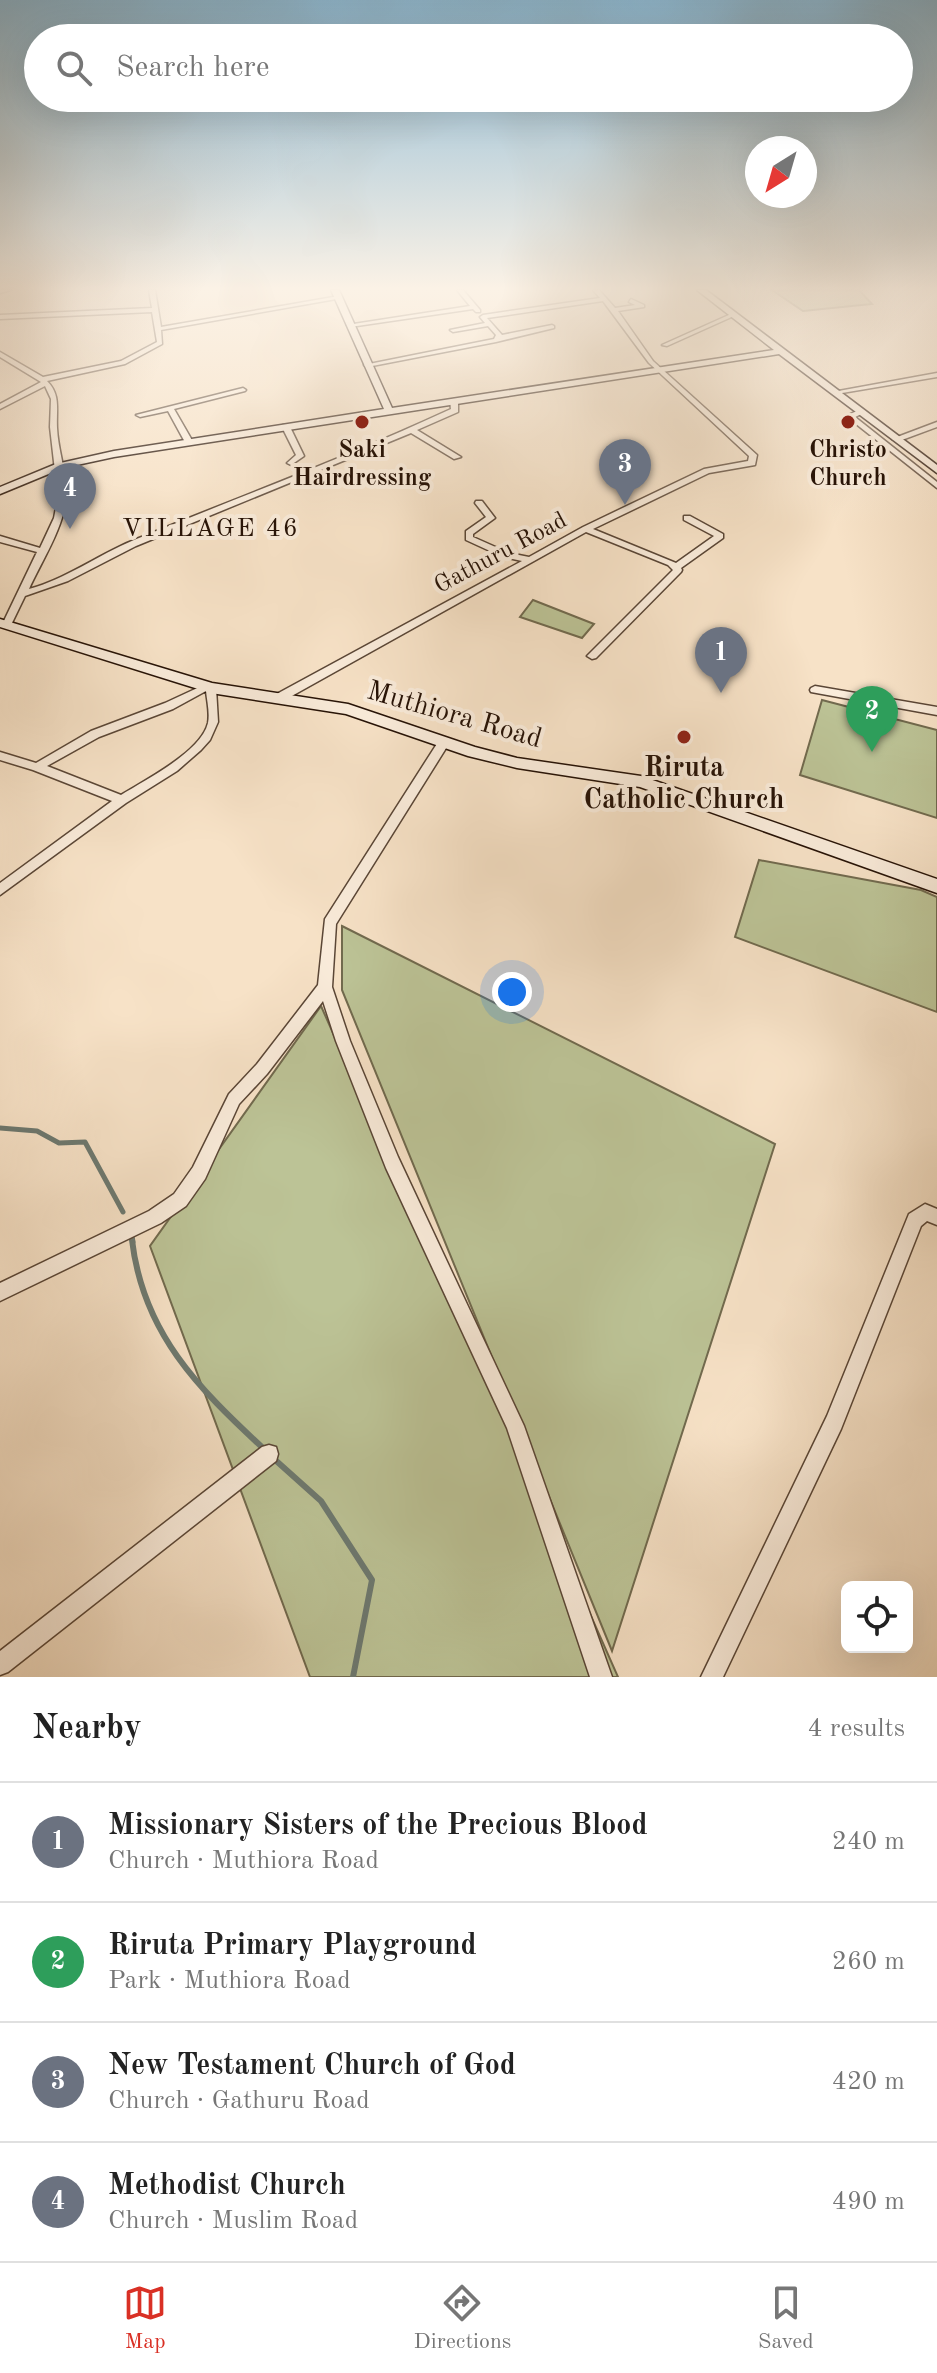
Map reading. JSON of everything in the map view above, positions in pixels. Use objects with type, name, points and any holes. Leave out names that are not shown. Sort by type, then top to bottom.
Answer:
[{"type":"main road","points":[[369,368],[389,411]]},
{"type":"main road","points":[[0,491],[60,466],[189,442],[665,368]]},
{"type":"main road","points":[[804,368],[862,412],[895,443],[937,470]]},
{"type":"main road","name":"Muthiora Road","points":[[4,624],[208,688],[368,714],[444,742],[517,763],[641,782],[937,886]]},
{"type":"street","points":[[4,624],[22,594],[61,510],[60,466],[53,430],[53,394],[43,381],[23,368]]},
{"type":"street","points":[[0,407],[43,381],[96,368]]},
{"type":"street","name":"Gathuru Road","points":[[277,699],[526,559],[586,529],[707,471],[752,463],[754,459],[733,434],[660,369]]},
{"type":"street","points":[[836,392],[937,375]]},
{"type":"street","points":[[140,415],[243,390]]},
{"type":"street","points":[[22,594],[44,588],[129,546],[411,430],[455,410],[454,401]]},
{"type":"street","points":[[170,408],[189,442]]},
{"type":"street","points":[[937,424],[895,443],[937,486]]},
{"type":"street","points":[[286,427],[300,456],[291,463]]},
{"type":"street","points":[[411,430],[457,457]]},
{"type":"street","points":[[479,503],[491,518],[469,533],[469,538],[506,555],[526,559]]},
{"type":"street","points":[[677,566],[720,536],[687,518]]},
{"type":"street","points":[[586,529],[677,566]]},
{"type":"street","points":[[0,539],[42,551]]},
{"type":"street","points":[[592,656],[678,570],[677,566]]},
{"type":"street","points":[[0,890],[166,771],[205,739],[213,718],[208,688],[95,734],[37,767]]},
{"type":"street","points":[[815,690],[937,711]]},
{"type":"street","points":[[444,742],[330,923],[325,987],[343,1041],[392,1162],[515,1426],[601,1677]]},
{"type":"street","points":[[0,756],[122,800]]},
{"type":"street","points":[[0,1292],[155,1217],[180,1200],[199,1173],[234,1099],[262,1069],[325,987]]},
{"type":"street","points":[[712,1677],[834,1422],[915,1220],[925,1212],[937,1217]]},
{"type":"street","points":[[0,1664],[269,1454]]},
{"type":"green space","points":[[533,600],[594,624],[582,638],[520,617]]},
{"type":"green space","points":[[822,700],[937,730],[937,818],[800,775]]},
{"type":"green space","points":[[759,860],[921,890],[937,897],[937,1012],[735,937]]},
{"type":"green space","points":[[342,926],[775,1144],[612,1651],[342,990]]},
{"type":"green space","points":[[321,1006],[618,1677],[310,1677],[150,1246]]},
{"type":"waterway","points":[[0,1128],[37,1131],[59,1143],[85,1142],[123,1212]]},
{"type":"waterway","points":[[132,1236],[133,1242]]},
{"type":"waterway","points":[[132,1240],[138,1273],[161,1331],[196,1381],[264,1449]]},
{"type":"waterway","points":[[273,1458],[321,1501],[372,1580],[353,1677]]},
{"type":"place","name":"Saki Hairdressing","points":[[362,422]]},
{"type":"place","name":"Christo Church","points":[[848,422]]},
{"type":"place","name":"New Testament Church of God","points":[[625,505]]},
{"type":"place","name":"Methodist Church","points":[[70,529]]},
{"type":"place","name":"Missionary Sisters of the Precious Blood","points":[[721,693]]},
{"type":"place","name":"Riruta Catholic Church","points":[[684,737]]},
{"type":"place","name":"Riruta Primary Playground","points":[[872,752]]},
{"type":"district","name":"VILLAGE 46","points":[[211,527]]}]
